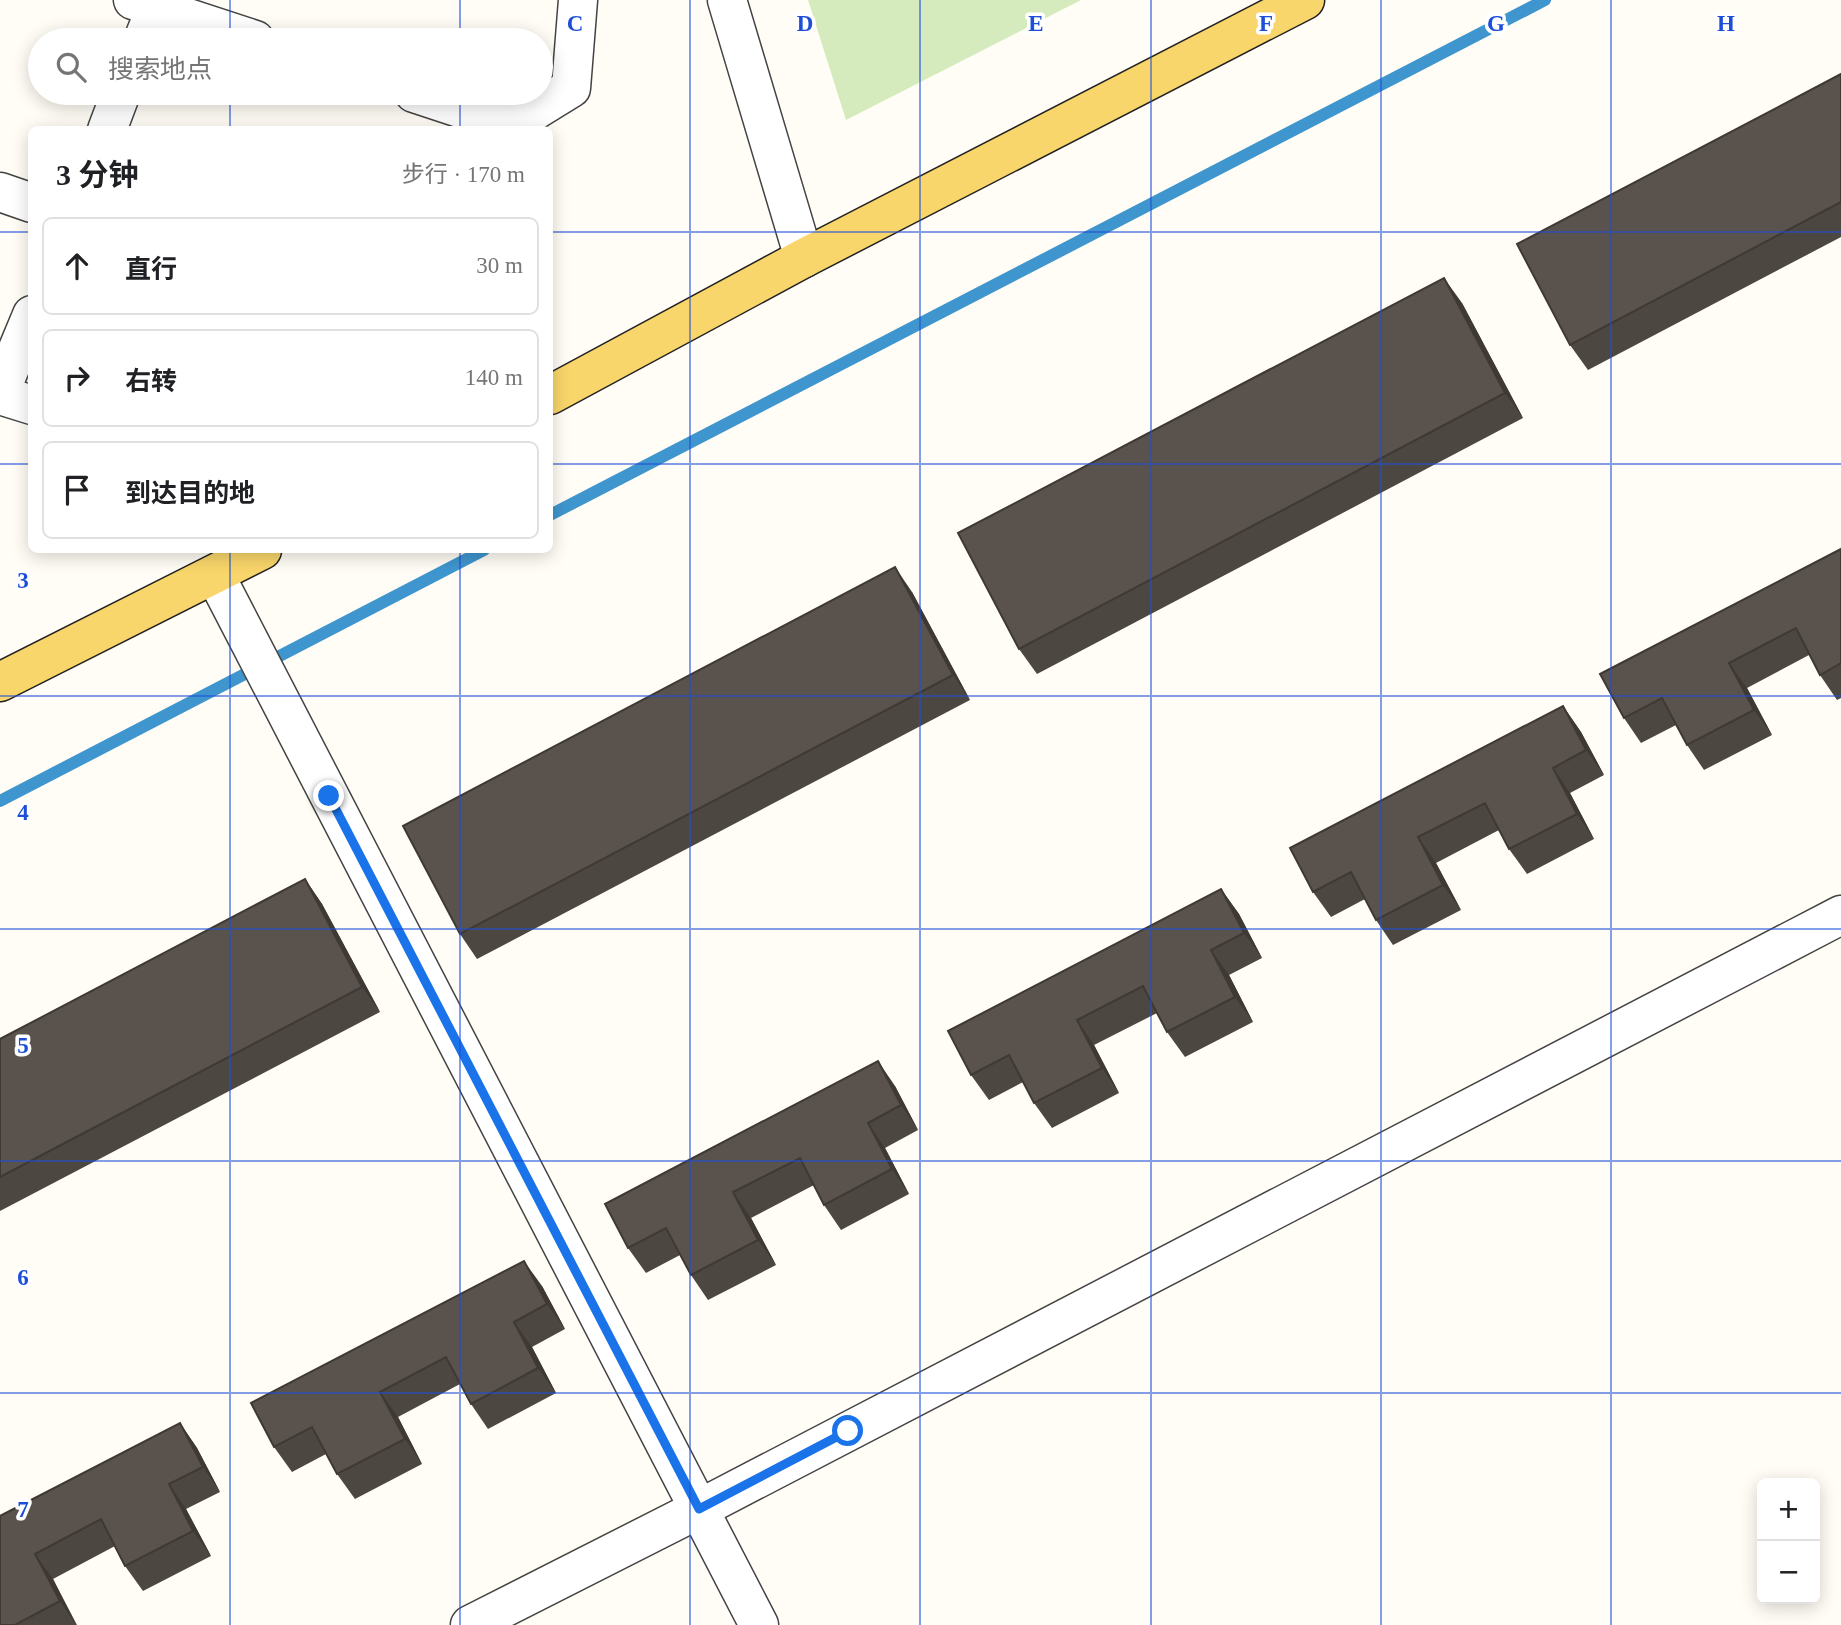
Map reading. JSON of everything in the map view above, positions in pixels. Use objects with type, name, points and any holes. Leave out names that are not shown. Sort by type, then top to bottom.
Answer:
[{"type":"main road","points":[[553,393],[804,258],[1305,0]]},
{"type":"main road","points":[[0,682],[256,553]]},
{"type":"street","points":[[553,99],[571,88],[578,0]]},
{"type":"street","points":[[727,0],[804,258]]},
{"type":"street","points":[[147,12],[209,28]]},
{"type":"street","points":[[109,126],[116,105]]},
{"type":"street","points":[[447,105],[504,126]]},
{"type":"street","points":[[509,126],[543,105]]},
{"type":"street","points":[[0,192],[28,202]]},
{"type":"street","points":[[28,325],[0,394],[28,404]]},
{"type":"street","points":[[215,575],[760,1625]]},
{"type":"street","points":[[470,1625],[699,1509],[1841,915]]},
{"type":"green space","points":[[808,0],[1081,0],[846,120]]},
{"type":"building","points":[[1841,74],[1841,202],[1570,345],[1517,244]]},
{"type":"building","points":[[1444,278],[1505,393],[1019,649],[958,533]]},
{"type":"building","points":[[1841,549],[1841,663],[1820,675],[1796,628],[1729,663],[1754,710],[1687,745],[1662,698],[1624,718],[1600,674]]},
{"type":"building","points":[[895,567],[953,675],[460,934],[403,826]]},
{"type":"building","points":[[1563,706],[1586,750],[1553,768],[1577,814],[1509,849],[1485,803],[1418,837],[1443,885],[1376,920],[1351,872],[1313,892],[1290,848]]},
{"type":"building","points":[[305,879],[362,987],[0,1177],[0,1039]]},
{"type":"building","points":[[1221,889],[1244,933],[1211,950],[1235,997],[1167,1032],[1143,986],[1077,1020],[1102,1068],[1034,1103],[1009,1055],[971,1075],[948,1031]]},
{"type":"building","points":[[878,1061],[901,1105],[868,1123],[892,1169],[824,1205],[800,1158],[733,1192],[758,1240],[691,1275],[666,1228],[628,1248],[605,1204]]},
{"type":"building","points":[[524,1261],[547,1304],[514,1322],[538,1368],[471,1404],[446,1357],[380,1392],[405,1439],[337,1474],[312,1427],[274,1447],[251,1403]]},
{"type":"building","points":[[180,1423],[203,1467],[169,1484],[193,1531],[125,1566],[101,1519],[35,1554],[60,1601],[15,1625],[0,1625],[0,1516]]},
{"type":"waterway","points":[[553,513],[1545,0]]},
{"type":"waterway","points":[[0,801],[478,553]]},
{"type":"route","points":[[329,796],[699,1509],[848,1431]]}]
